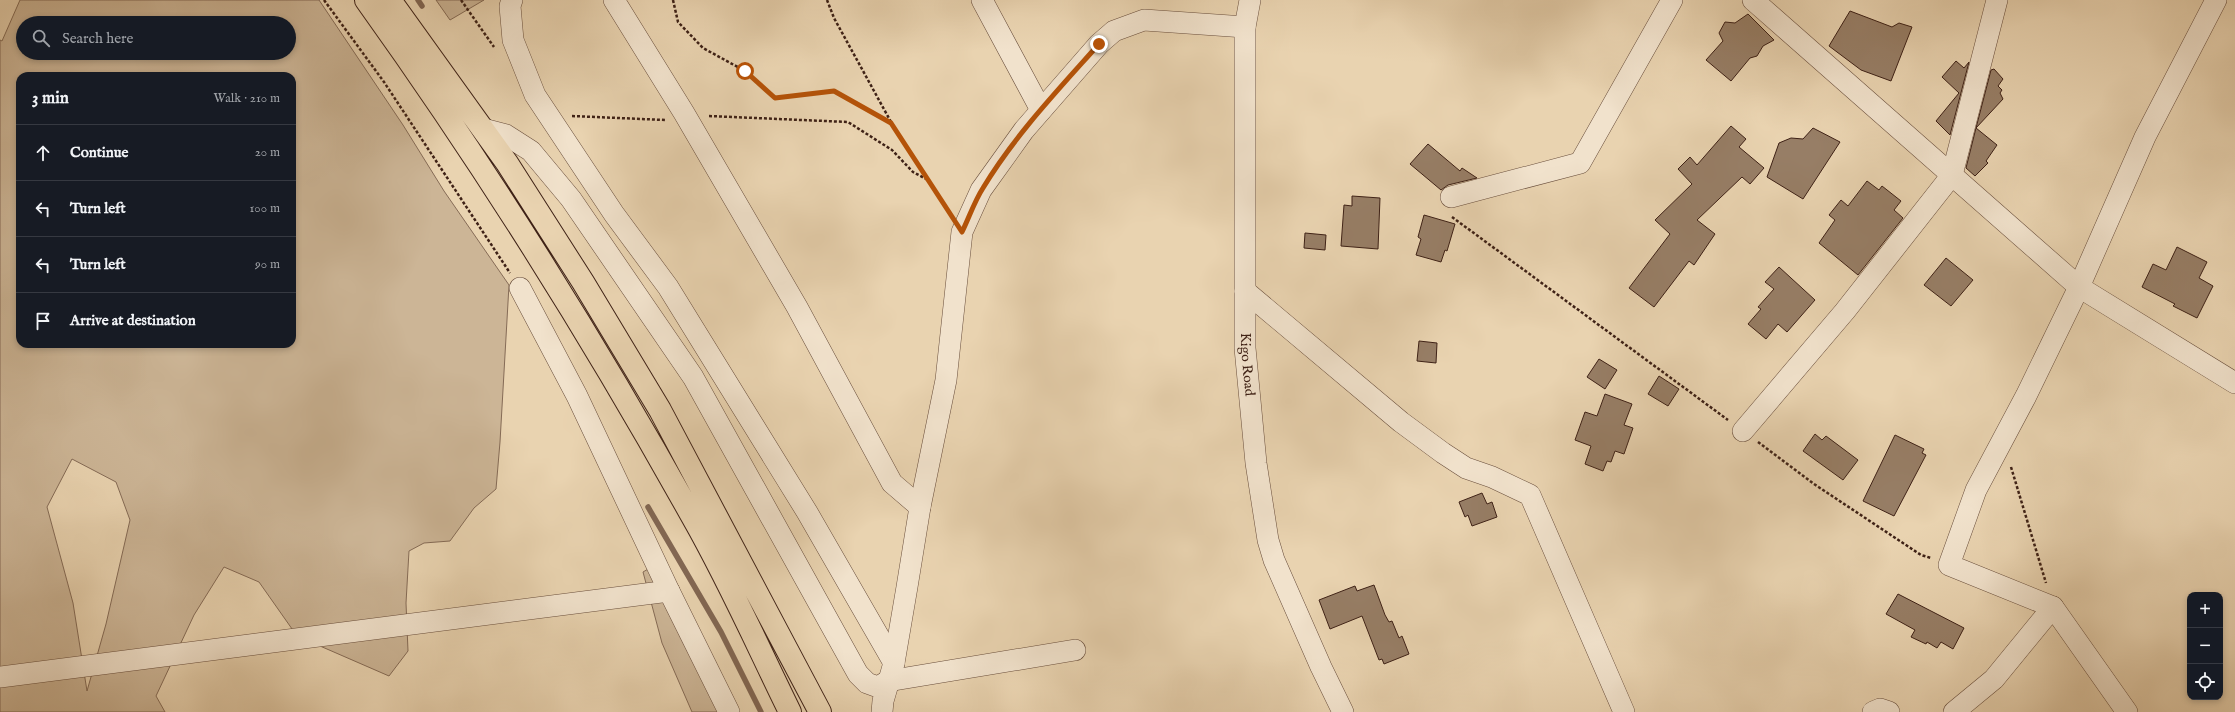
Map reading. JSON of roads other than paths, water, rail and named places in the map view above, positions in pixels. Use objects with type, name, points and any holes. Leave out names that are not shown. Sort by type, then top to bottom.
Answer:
[{"type":"highway","points":[[366,0],[418,72],[588,336],[694,519],[790,712]]},
{"type":"highway","points":[[390,0],[507,162],[579,276],[660,410],[820,712]]},
{"type":"street","points":[[512,0],[510,6],[513,40],[535,94],[614,214],[668,287],[807,512],[891,672]]},
{"type":"street","points":[[614,0],[684,113],[789,293],[892,483],[920,507]]},
{"type":"street","points":[[982,0],[1041,110]]},
{"type":"street","name":"Kigo Road","points":[[1250,0],[1245,27],[1245,348],[1255,456],[1268,540],[1274,560],[1321,667],[1343,712]]},
{"type":"street","points":[[1449,205],[1580,164],[1672,0]]},
{"type":"street","points":[[1753,0],[2079,287],[2235,384]]},
{"type":"street","points":[[1743,431],[1846,311],[1952,175],[1997,0]]},
{"type":"street","points":[[2127,712],[2053,607],[1949,565],[1976,490],[2079,287],[2145,137],[2216,0]]},
{"type":"street","points":[[882,712],[883,702],[891,672],[920,507],[946,380],[962,232],[982,190],[1024,130],[1099,44],[1114,31],[1144,20],[1245,27]]},
{"type":"street","points":[[483,129],[506,135],[531,151],[571,199],[693,378],[858,674],[873,712]]},
{"type":"street","points":[[520,288],[577,396],[669,591],[729,712]]},
{"type":"street","points":[[1245,291],[1401,422],[1444,453],[1466,468],[1492,477],[1530,495],[1624,712]]},
{"type":"street","points":[[0,677],[669,591]]},
{"type":"street","points":[[1954,712],[1994,679],[2053,607]]},
{"type":"street","points":[[858,674],[867,684],[878,687],[891,672],[1076,650]]},
{"type":"street","points":[[1873,712],[1880,709],[1889,712]]},
{"type":"waterway","points":[[418,0],[422,6]]},
{"type":"waterway","points":[[648,507],[721,632],[761,712]]}]
